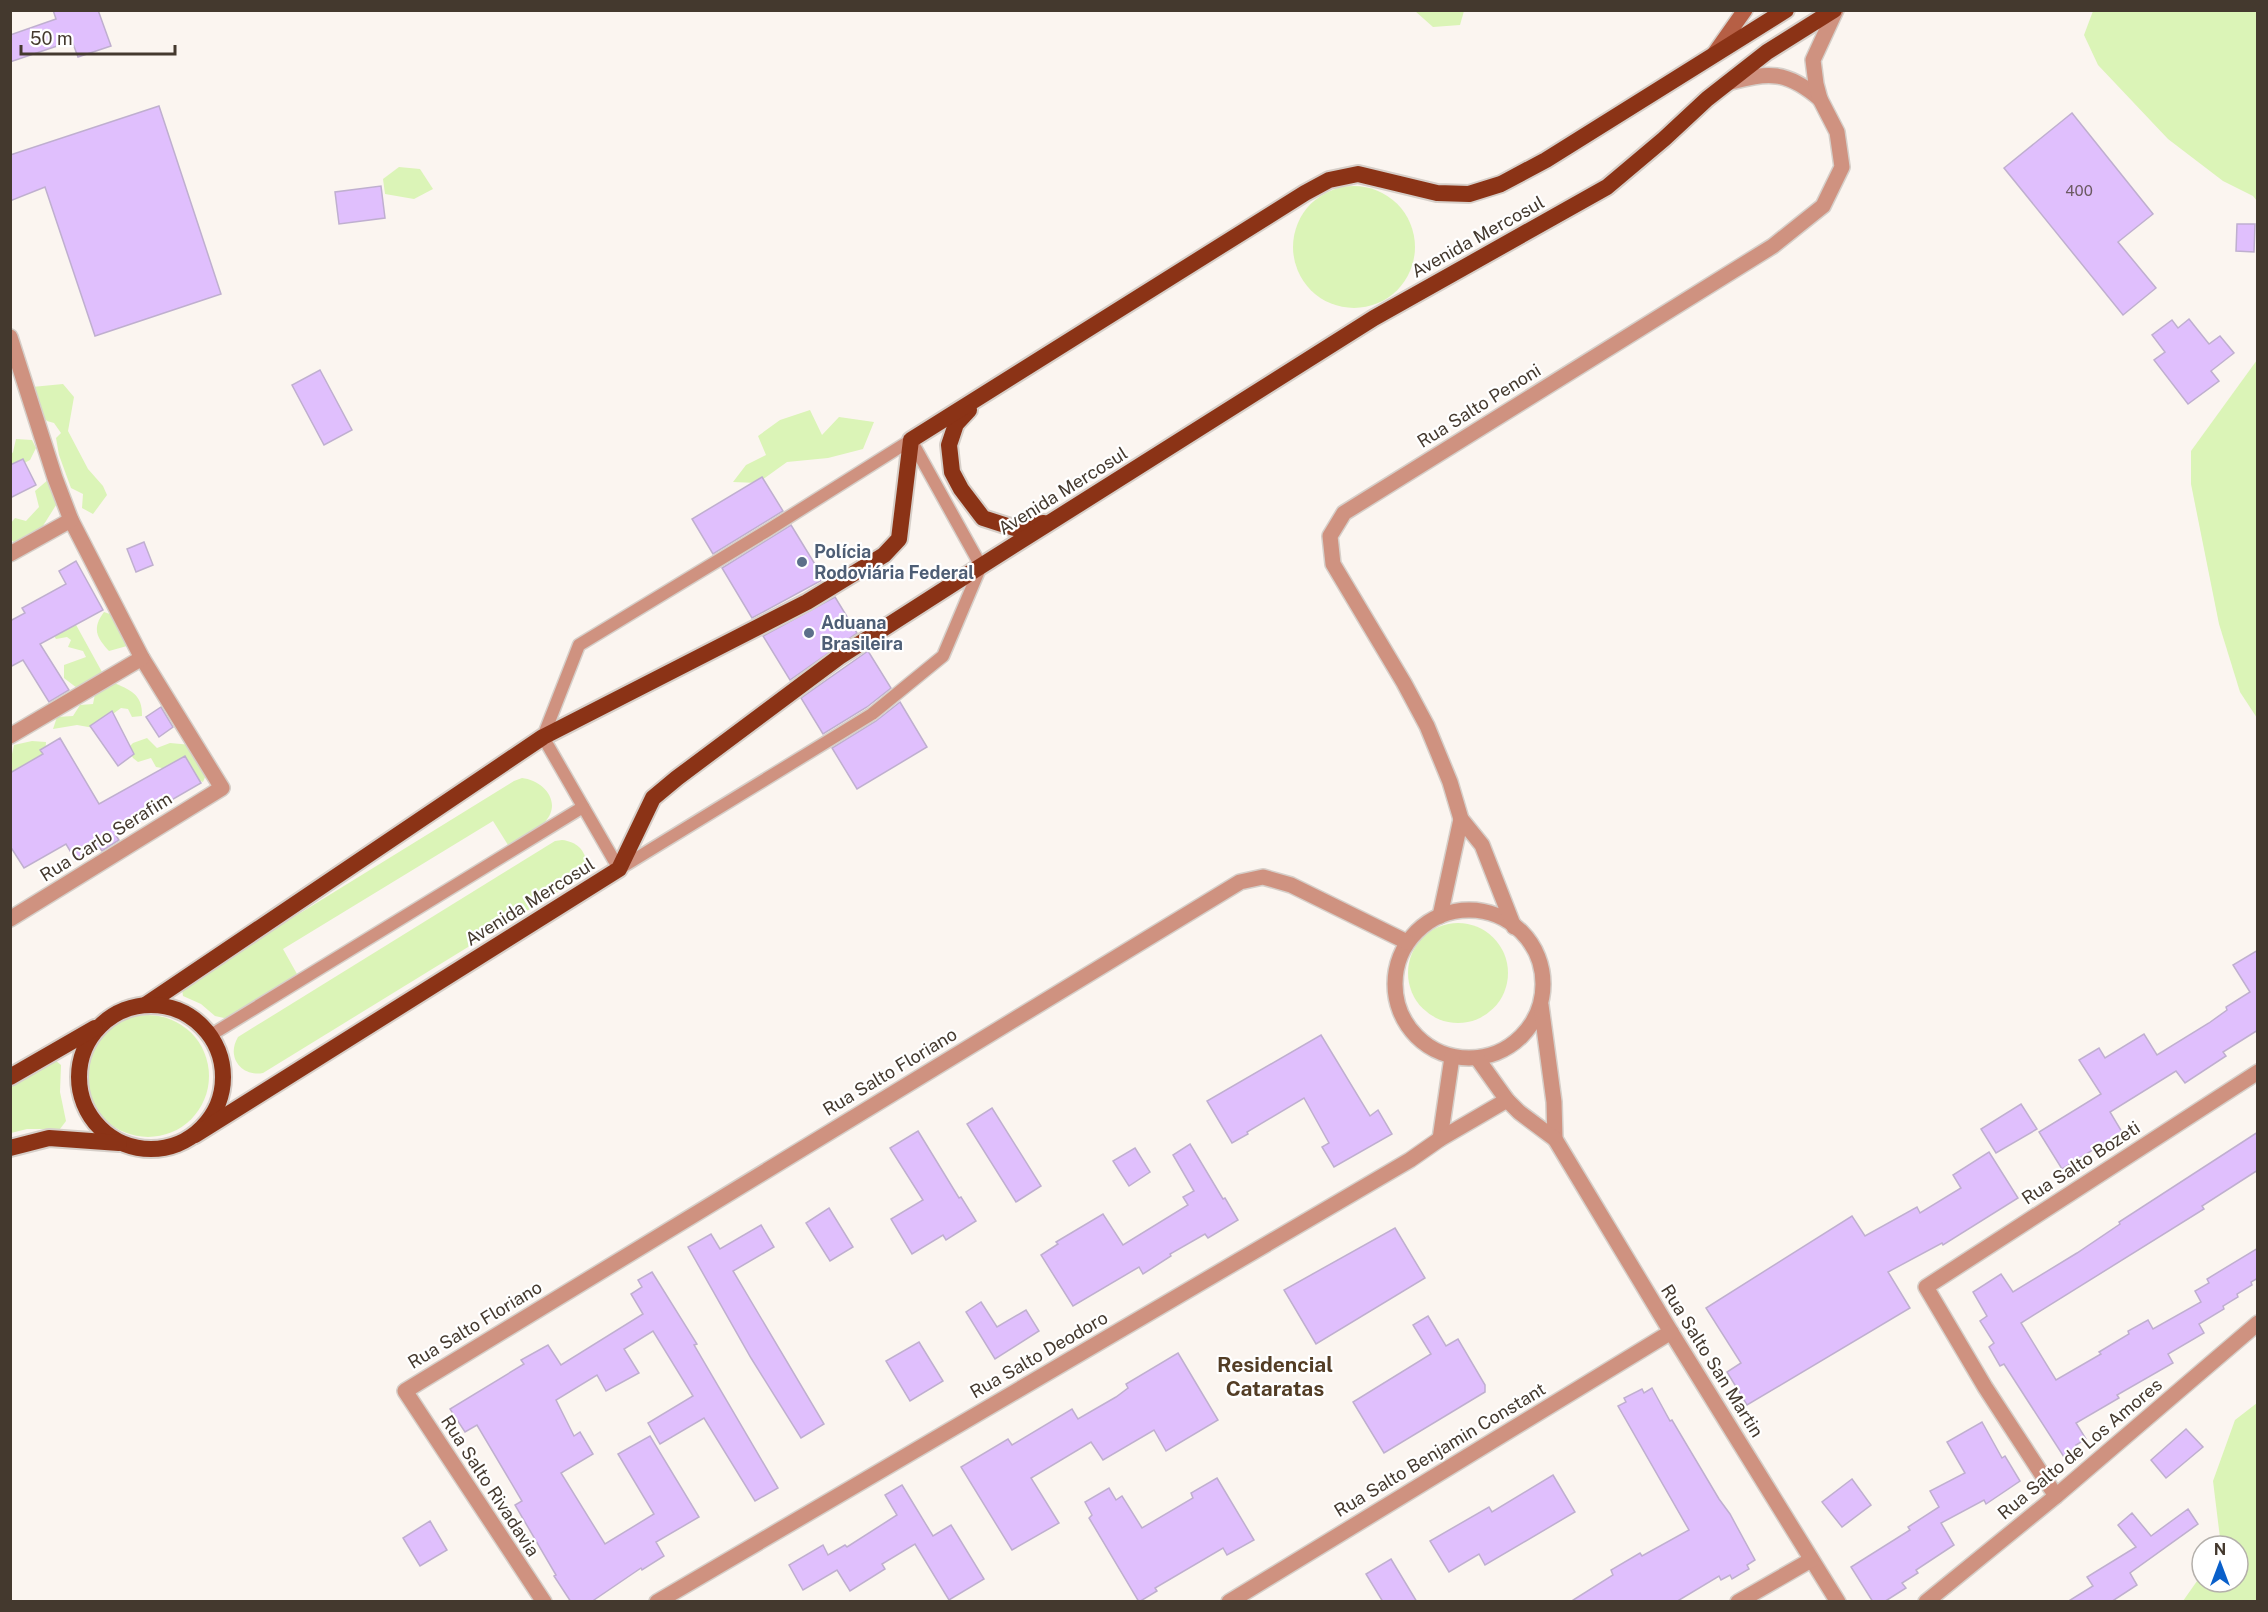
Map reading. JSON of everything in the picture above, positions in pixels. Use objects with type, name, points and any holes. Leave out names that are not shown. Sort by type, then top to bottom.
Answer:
[{"type":"highway","name":"Avenida Mercosul","points":[[10,1077],[120,1011],[147,1004],[543,737],[807,602],[884,555],[899,539],[911,440],[1294,199],[1329,180],[1358,174],[1437,193],[1469,194],[1501,184],[1546,160],[1786,10]]},
{"type":"highway","name":"Avenida Mercosul","points":[[10,1148],[49,1138],[119,1143],[144,1149],[169,1148],[195,1135],[619,869],[653,798],[839,657],[1374,318],[1608,186],[1727,83],[1767,52],[1835,10]]},
{"type":"highway","points":[[982,396],[956,424],[949,445],[952,472],[961,489],[983,518],[1014,528],[1050,522]]},
{"type":"highway","name":"Avenida Mercosul","points":[[147,1004],[173,1007],[194,1018],[211,1035],[223,1063],[223,1089],[216,1111],[195,1135]]},
{"type":"highway","name":"Avenida Mercosul","points":[[98,1026],[86,1043],[78,1069],[86,1110],[102,1131],[119,1143]]},
{"type":"main road","points":[[1712,57],[1745,10]]},
{"type":"street","name":"Rua Salto Penoni","points":[[1514,927],[1482,845],[1461,819],[1450,782],[1427,726],[1333,564],[1330,536],[1344,513],[1773,246],[1823,206],[1842,167],[1837,132],[1820,99],[1813,60],[1835,10]]},
{"type":"street","name":"Rua Salto Penoni","points":[[1727,83],[1764,76],[1782,76],[1802,84],[1820,99]]},
{"type":"street","points":[[10,338],[55,478],[71,520],[142,658],[10,736]]},
{"type":"street","points":[[10,554],[71,520]]},
{"type":"street","name":"Rua Carlo Serafim","points":[[10,918],[222,788],[142,658]]},
{"type":"street","name":"Rua Salto Penoni","points":[[1440,916],[1461,819]]},
{"type":"street","name":"Rua Salto Floriano","points":[[405,1391],[1240,882],[1263,877],[1291,885],[1407,942]]},
{"type":"street","points":[[1460,910],[1481,911],[1504,919],[1514,927],[1524,934],[1537,955],[1543,979],[1541,1003],[1531,1026],[1514,1044],[1496,1053],[1477,1058],[1452,1057],[1430,1048],[1417,1038],[1399,1011],[1394,988],[1397,964],[1407,942],[1422,927],[1440,916],[1460,910]]},
{"type":"street","name":"Rua Salto San Martin","points":[[1541,1003],[1554,1101],[1555,1139]]},
{"type":"street","points":[[1440,1139],[1452,1057]]},
{"type":"street","name":"Rua Salto San Martin","points":[[1477,1058],[1507,1101],[1555,1139],[1810,1560],[1838,1602]]},
{"type":"street","name":"Rua Salto Bozeti","points":[[2056,1496],[1985,1387],[1926,1287],[2258,1072]]},
{"type":"street","name":"Rua Salto Deodoro","points":[[657,1602],[1507,1101]]},
{"type":"street","name":"Rua Salto de Los Amores","points":[[1926,1602],[2056,1496],[2258,1323]]},
{"type":"street","name":"Rua Salto Benjamin Constant","points":[[1229,1602],[1671,1332]]},
{"type":"street","name":"Rua Salto Rivadavia","points":[[405,1391],[544,1602]]},
{"type":"street","points":[[1738,1602],[1810,1560]]},
{"type":"lane","points":[[911,440],[981,566],[943,656],[872,714],[619,869],[543,737],[579,645],[911,440]]},
{"type":"lane","points":[[211,1035],[583,807]]},
{"type":"green space","points":[[1415,11],[1464,11],[1460,25],[1433,27]]},
{"type":"green space","points":[[2093,11],[2257,11],[2257,201],[2253,196],[2223,181],[2168,139],[2098,65],[2084,35]]},
{"type":"green space","points":[[399,167],[420,169],[433,189],[414,199],[385,194],[383,179]]},
{"type":"green space","points":[[1354,186],[1377,191],[1388,196],[1397,204],[1405,213],[1410,224],[1415,247],[1410,270],[1405,281],[1397,290],[1388,298],[1377,303],[1354,308],[1331,303],[1320,298],[1311,290],[1303,281],[1298,270],[1293,247],[1298,224],[1303,213],[1311,204],[1320,196],[1331,191]]},
{"type":"green space","points":[[2257,360],[2257,718],[2240,692],[2219,624],[2191,484],[2191,451]]},
{"type":"green space","points":[[63,384],[74,397],[68,431],[88,469],[103,486],[107,495],[93,514],[82,508],[83,494],[71,488],[59,455],[56,438],[61,433],[54,423],[47,421],[37,409],[32,387]]},
{"type":"green space","points":[[810,410],[822,435],[839,417],[874,422],[863,449],[828,458],[787,462],[758,483],[733,482],[746,465],[766,455],[758,436],[780,420]]},
{"type":"green space","points":[[16,439],[32,440],[36,448],[30,460],[11,470],[10,456]]},
{"type":"green space","points":[[49,479],[58,502],[41,529],[26,535],[18,547],[11,539],[11,523],[15,518],[26,521],[39,507],[35,491]]},
{"type":"green space","points":[[104,612],[116,616],[127,646],[109,651],[101,641],[97,628]]},
{"type":"green space","points":[[75,623],[102,672],[95,679],[77,688],[64,678],[64,665],[86,657],[83,651],[68,647],[71,640],[67,637],[56,639],[50,630]]},
{"type":"green space","points":[[112,682],[130,690],[138,698],[142,716],[132,717],[128,709],[121,708],[94,728],[77,725],[53,729],[57,717],[73,716],[80,705],[93,704],[95,694]]},
{"type":"green space","points":[[147,738],[157,748],[170,743],[192,745],[206,775],[203,782],[156,767],[151,758],[138,762],[128,748],[133,743]]},
{"type":"green space","points":[[32,741],[46,742],[45,757],[11,784],[11,754],[14,745]]},
{"type":"green space","points":[[522,778],[537,783],[548,793],[551,800],[550,814],[537,829],[508,845],[493,821],[283,949],[297,974],[231,1017],[215,1016],[201,1004],[183,996],[182,989],[185,984]]},
{"type":"green space","points":[[562,840],[575,844],[583,852],[586,864],[582,877],[263,1073],[248,1072],[238,1064],[234,1052],[238,1037],[555,841]]},
{"type":"green space","points":[[1458,923],[1486,931],[1500,945],[1508,973],[1500,1001],[1486,1015],[1458,1023],[1430,1015],[1416,1001],[1408,973],[1416,945],[1430,931]]},
{"type":"green space","points":[[148,1015],[171,1020],[191,1033],[204,1053],[209,1076],[204,1099],[191,1119],[171,1132],[148,1137],[125,1132],[105,1119],[92,1099],[87,1076],[92,1053],[105,1033],[125,1020]]},
{"type":"green space","points":[[55,1060],[61,1065],[60,1092],[66,1121],[60,1129],[27,1129],[11,1133],[11,1085]]},
{"type":"green space","points":[[2257,1403],[2257,1601],[2183,1601],[2190,1591],[2190,1594],[2250,1594],[2250,1534],[2220,1534],[2213,1481],[2235,1420]]},
{"type":"building","points":[[53,10],[98,10],[111,46],[78,57],[72,41],[10,62],[10,35],[56,19]]},
{"type":"building","points":[[159,106],[221,294],[95,336],[45,187],[10,201],[10,155]]},
{"type":"building","points":[[2072,113],[2153,214],[2118,242],[2156,288],[2123,315],[2004,168]]},
{"type":"building","points":[[381,186],[385,218],[339,224],[335,192]]},
{"type":"building","points":[[2237,224],[2255,224],[2254,252],[2236,251]]},
{"type":"building","points":[[2189,319],[2209,344],[2220,336],[2234,353],[2211,371],[2219,381],[2188,404],[2154,360],[2165,352],[2152,335],[2172,320],[2178,328]]},
{"type":"building","points":[[320,370],[352,430],[324,445],[292,385]]},
{"type":"building","points":[[23,459],[36,485],[10,498],[10,465]]},
{"type":"building","points":[[762,477],[783,511],[713,554],[692,519]]},
{"type":"building","points":[[791,525],[824,579],[752,618],[722,568]]},
{"type":"building","points":[[144,542],[153,565],[136,572],[127,549]]},
{"type":"building","points":[[76,561],[103,610],[40,644],[69,690],[49,702],[23,660],[10,667],[10,621],[25,613],[22,608],[66,584],[59,571]]},
{"type":"building","points":[[835,597],[857,633],[790,680],[763,636]]},
{"type":"building","points":[[868,651],[891,688],[867,707],[823,734],[801,698]]},
{"type":"building","points":[[900,702],[927,747],[857,789],[832,748],[876,721]]},
{"type":"building","points":[[161,707],[173,727],[159,737],[146,717]]},
{"type":"building","points":[[112,711],[134,754],[118,766],[90,726]]},
{"type":"building","points":[[60,738],[99,804],[185,756],[201,783],[161,806],[163,810],[115,834],[119,840],[102,851],[99,847],[76,861],[66,844],[24,868],[10,846],[10,773],[43,754],[40,750]]},
{"type":"building","points":[[2258,950],[2258,1030],[2223,1052],[2226,1056],[2185,1083],[2176,1071],[2110,1112],[2122,1132],[2062,1169],[2039,1132],[2101,1094],[2079,1060],[2099,1048],[2105,1058],[2144,1034],[2157,1055],[2209,1023],[2227,1010],[2226,1007],[2250,992],[2233,965]]},
{"type":"building","points":[[1321,1035],[1370,1116],[1378,1110],[1392,1134],[1334,1167],[1322,1147],[1329,1143],[1304,1098],[1232,1143],[1207,1101]]},
{"type":"building","points":[[2021,1104],[2037,1129],[1996,1153],[1981,1129]]},
{"type":"building","points":[[992,1108],[1041,1186],[1016,1202],[967,1124]]},
{"type":"building","points":[[918,1131],[959,1198],[961,1197],[976,1221],[946,1240],[943,1235],[912,1254],[891,1219],[923,1200],[890,1148]]},
{"type":"building","points":[[2258,1132],[2258,1170],[2202,1206],[2204,1209],[2021,1323],[2056,1380],[2101,1354],[2099,1352],[2148,1320],[2153,1329],[2201,1302],[2195,1291],[2209,1283],[2207,1279],[2258,1248],[2258,1278],[2251,1282],[2252,1285],[2223,1306],[2224,1309],[2199,1324],[2204,1333],[2168,1354],[2173,1363],[2117,1395],[2119,1398],[2076,1423],[2086,1439],[2076,1445],[2078,1448],[2064,1457],[2004,1364],[2000,1366],[1989,1347],[1994,1343],[1980,1321],[1987,1316],[1973,1292],[2001,1274],[2013,1292],[2077,1253],[2120,1224],[2119,1222]]},
{"type":"building","points":[[1190,1144],[1238,1220],[1208,1238],[1205,1234],[1170,1254],[1171,1256],[1143,1274],[1139,1267],[1073,1306],[1041,1255],[1058,1244],[1056,1242],[1103,1214],[1123,1245],[1188,1205],[1183,1197],[1194,1191],[1173,1155]]},
{"type":"building","points":[[1135,1148],[1150,1172],[1129,1186],[1113,1161]]},
{"type":"building","points":[[1989,1152],[2018,1198],[1943,1245],[1942,1243],[1888,1272],[1910,1308],[1747,1405],[1727,1372],[1741,1363],[1706,1308],[1852,1216],[1865,1236],[1917,1207],[1920,1213],[1961,1188],[1953,1175]]},
{"type":"building","points":[[829,1208],[853,1247],[830,1261],[806,1223]]},
{"type":"building","points":[[761,1225],[774,1247],[733,1271],[824,1424],[801,1438],[751,1358],[688,1247],[711,1234],[720,1249]]},
{"type":"building","points":[[1395,1228],[1425,1278],[1316,1344],[1284,1290]]},
{"type":"building","points":[[652,1272],[697,1344],[694,1345],[778,1488],[755,1501],[704,1418],[660,1444],[648,1423],[693,1396],[653,1331],[624,1349],[639,1373],[606,1391],[597,1375],[556,1400],[574,1436],[580,1432],[593,1454],[561,1473],[605,1544],[654,1514],[618,1454],[650,1436],[699,1517],[656,1542],[664,1556],[642,1570],[641,1568],[591,1602],[571,1602],[515,1505],[522,1501],[477,1425],[465,1432],[450,1409],[524,1364],[521,1360],[548,1345],[561,1365],[643,1314],[631,1294],[642,1287],[638,1280]]},
{"type":"building","points":[[981,1302],[997,1327],[1026,1310],[1039,1331],[995,1359],[966,1312]]},
{"type":"building","points":[[1428,1316],[1446,1346],[1458,1339],[1485,1385],[1485,1392],[1384,1453],[1353,1402],[1431,1354],[1413,1325]]},
{"type":"building","points":[[919,1342],[943,1381],[910,1401],[886,1361]]},
{"type":"building","points":[[1178,1353],[1218,1420],[1166,1451],[1154,1430],[1103,1460],[1091,1442],[1031,1478],[1059,1523],[1012,1550],[961,1467],[1008,1439],[1012,1445],[1072,1409],[1078,1419],[1116,1397],[1128,1388],[1126,1384]]},
{"type":"building","points":[[1652,1388],[1670,1421],[1672,1420],[1730,1514],[1755,1560],[1747,1565],[1749,1569],[1732,1579],[1730,1575],[1721,1580],[1719,1576],[1676,1602],[1570,1602],[1613,1575],[1611,1570],[1640,1553],[1642,1556],[1689,1530],[1618,1406],[1626,1402],[1624,1398],[1642,1389],[1644,1393]]},
{"type":"building","points":[[1982,1422],[2002,1458],[2005,1456],[2020,1481],[1986,1504],[1984,1500],[1941,1523],[1954,1545],[1916,1570],[1918,1573],[1902,1583],[1906,1588],[1884,1602],[1873,1602],[1851,1567],[1910,1530],[1908,1527],[1939,1507],[1930,1491],[1965,1473],[1947,1442]]},
{"type":"building","points":[[2186,1429],[2203,1447],[2166,1478],[2151,1460]]},
{"type":"building","points":[[1553,1475],[1575,1512],[1485,1565],[1479,1554],[1449,1572],[1430,1541],[1489,1507],[1492,1512]]},
{"type":"building","points":[[1217,1478],[1254,1540],[1227,1555],[1223,1548],[1155,1588],[1157,1591],[1139,1602],[1089,1518],[1092,1515],[1085,1502],[1109,1488],[1116,1500],[1122,1496],[1142,1528],[1193,1498],[1191,1493]]},
{"type":"building","points":[[1852,1479],[1871,1505],[1842,1527],[1822,1502]]},
{"type":"building","points":[[902,1485],[933,1536],[951,1525],[984,1579],[949,1600],[915,1544],[882,1564],[885,1569],[850,1591],[837,1570],[803,1590],[789,1565],[823,1545],[828,1555],[845,1545],[847,1547],[897,1515],[885,1495]]},
{"type":"building","points":[[2188,1509],[2198,1524],[2130,1573],[2137,1585],[2111,1602],[2067,1602],[2093,1586],[2087,1577],[2136,1547],[2118,1525],[2132,1513],[2151,1536]]},
{"type":"building","points":[[430,1521],[447,1550],[420,1566],[403,1538]]},
{"type":"building","points":[[1391,1559],[1417,1602],[1383,1602],[1366,1574]]},
{"type":"place","name":"Polícia Rodoviária Federal","points":[[802,562]]},
{"type":"place","name":"Aduana Brasileira","points":[[809,633]]},
{"type":"district","name":"Residencial Cataratas","points":[[1275,1377]]}]
